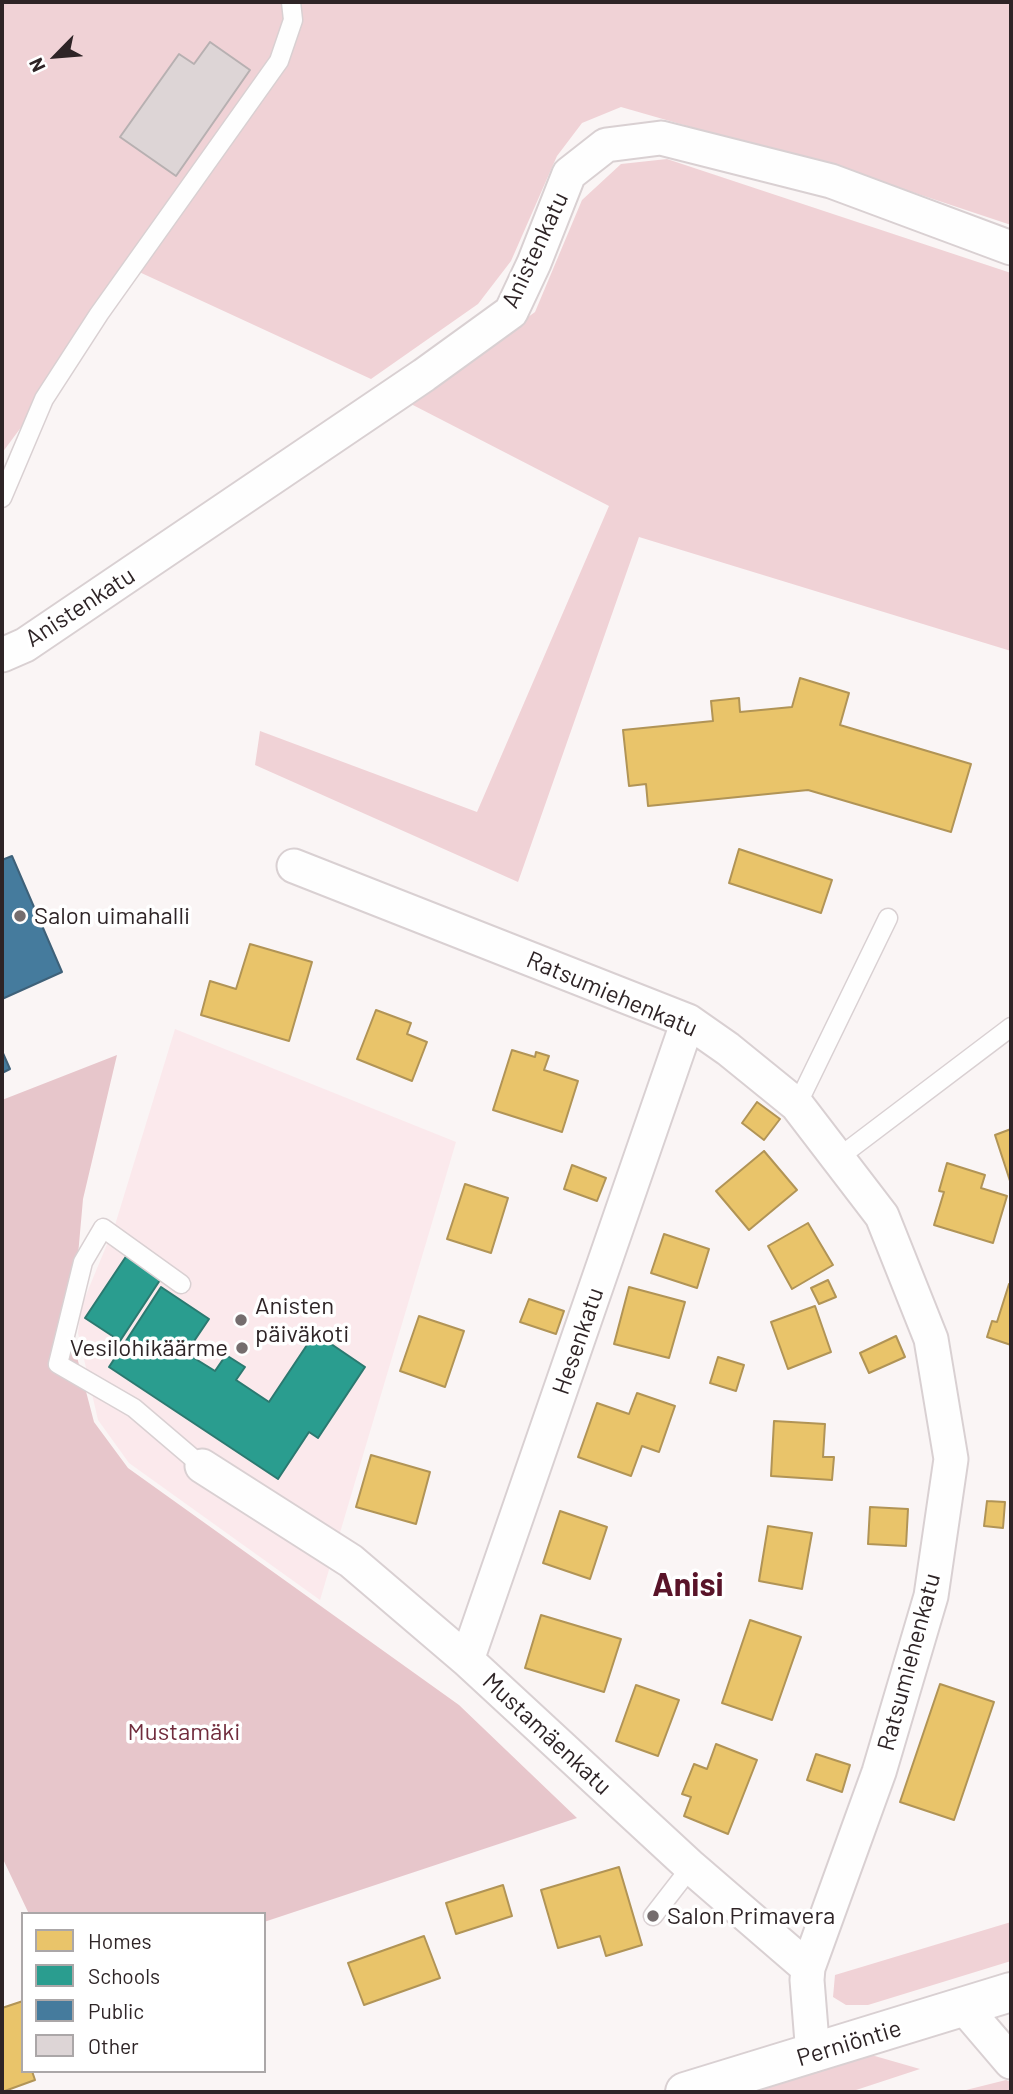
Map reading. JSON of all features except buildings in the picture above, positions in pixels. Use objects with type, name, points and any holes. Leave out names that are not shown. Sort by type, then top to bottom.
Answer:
[{"type":"main road","name":"Perniöntie","points":[[685,2092],[813,2055],[1011,1992]]},
{"type":"street","name":"Anistenkatu","points":[[2,655],[36,637],[414,382],[511,312],[534,263],[569,174],[606,145],[661,138],[831,181],[1011,248]]},
{"type":"street","name":"Ratsumiehenkatu","points":[[294,866],[688,1021],[729,1049],[797,1105],[882,1216],[931,1339],[951,1460],[931,1597],[879,1772],[808,1968]]},
{"type":"street","name":"Hesenkatu","points":[[467,1660],[688,1021]]},
{"type":"street","name":"Mustamäenkatu","points":[[202,1466],[351,1562],[467,1660],[691,1867],[808,1968]]},
{"type":"street","points":[[808,1968],[813,2055]]},
{"type":"street","points":[[964,2007],[1011,2062]]},
{"type":"lane","points":[[2,498],[44,399],[99,314],[279,61],[293,20],[291,2]]},
{"type":"lane","points":[[797,1105],[888,918]]},
{"type":"lane","points":[[838,1158],[1011,1027]]},
{"type":"lane","points":[[181,1284],[103,1228],[83,1262],[58,1364],[134,1408],[202,1466]]},
{"type":"lane","points":[[653,1916],[691,1867]]},
{"type":"shaded area","points":[[2,2],[1011,2],[1011,225],[879,181],[621,107],[582,123],[557,156],[511,261],[478,304],[371,379],[137,271],[2,453]]},
{"type":"shaded area","points":[[667,159],[1011,273],[1011,651],[639,537],[518,882],[255,765],[260,731],[477,812],[609,506],[409,403],[535,312],[582,200],[621,164]]},
{"type":"shaded area","name":"Anisten päiväkoti","points":[[175,1029],[456,1142],[320,1600],[129,1463],[98,1420],[78,1333],[81,1307],[115,1225]]},
{"type":"shaded area","points":[[1011,1922],[1011,1961],[868,2005],[846,2005],[833,1997],[835,1975]]},
{"type":"shaded area","points":[[854,2050],[920,2069],[850,2092],[729,2092]]},
{"type":"shaded area","points":[[1006,2080],[1011,2082],[1011,2092],[958,2092]]},
{"type":"green space","name":"Mustamäki","points":[[117,1055],[83,1199],[71,1334],[94,1422],[128,1468],[459,1705],[577,1818],[266,1921],[266,1912],[28,1912],[2,1857],[2,1100]]},
{"type":"place","name":"Salon uimahalli","points":[[20,916]]},
{"type":"place","name":"Anisten päiväkoti","points":[[241,1320]]},
{"type":"place","name":"Vesilohikäärme","points":[[242,1348]]},
{"type":"place","name":"Salon Primavera","points":[[653,1916]]},
{"type":"district","name":"Anisi","points":[[688,1585]]}]
